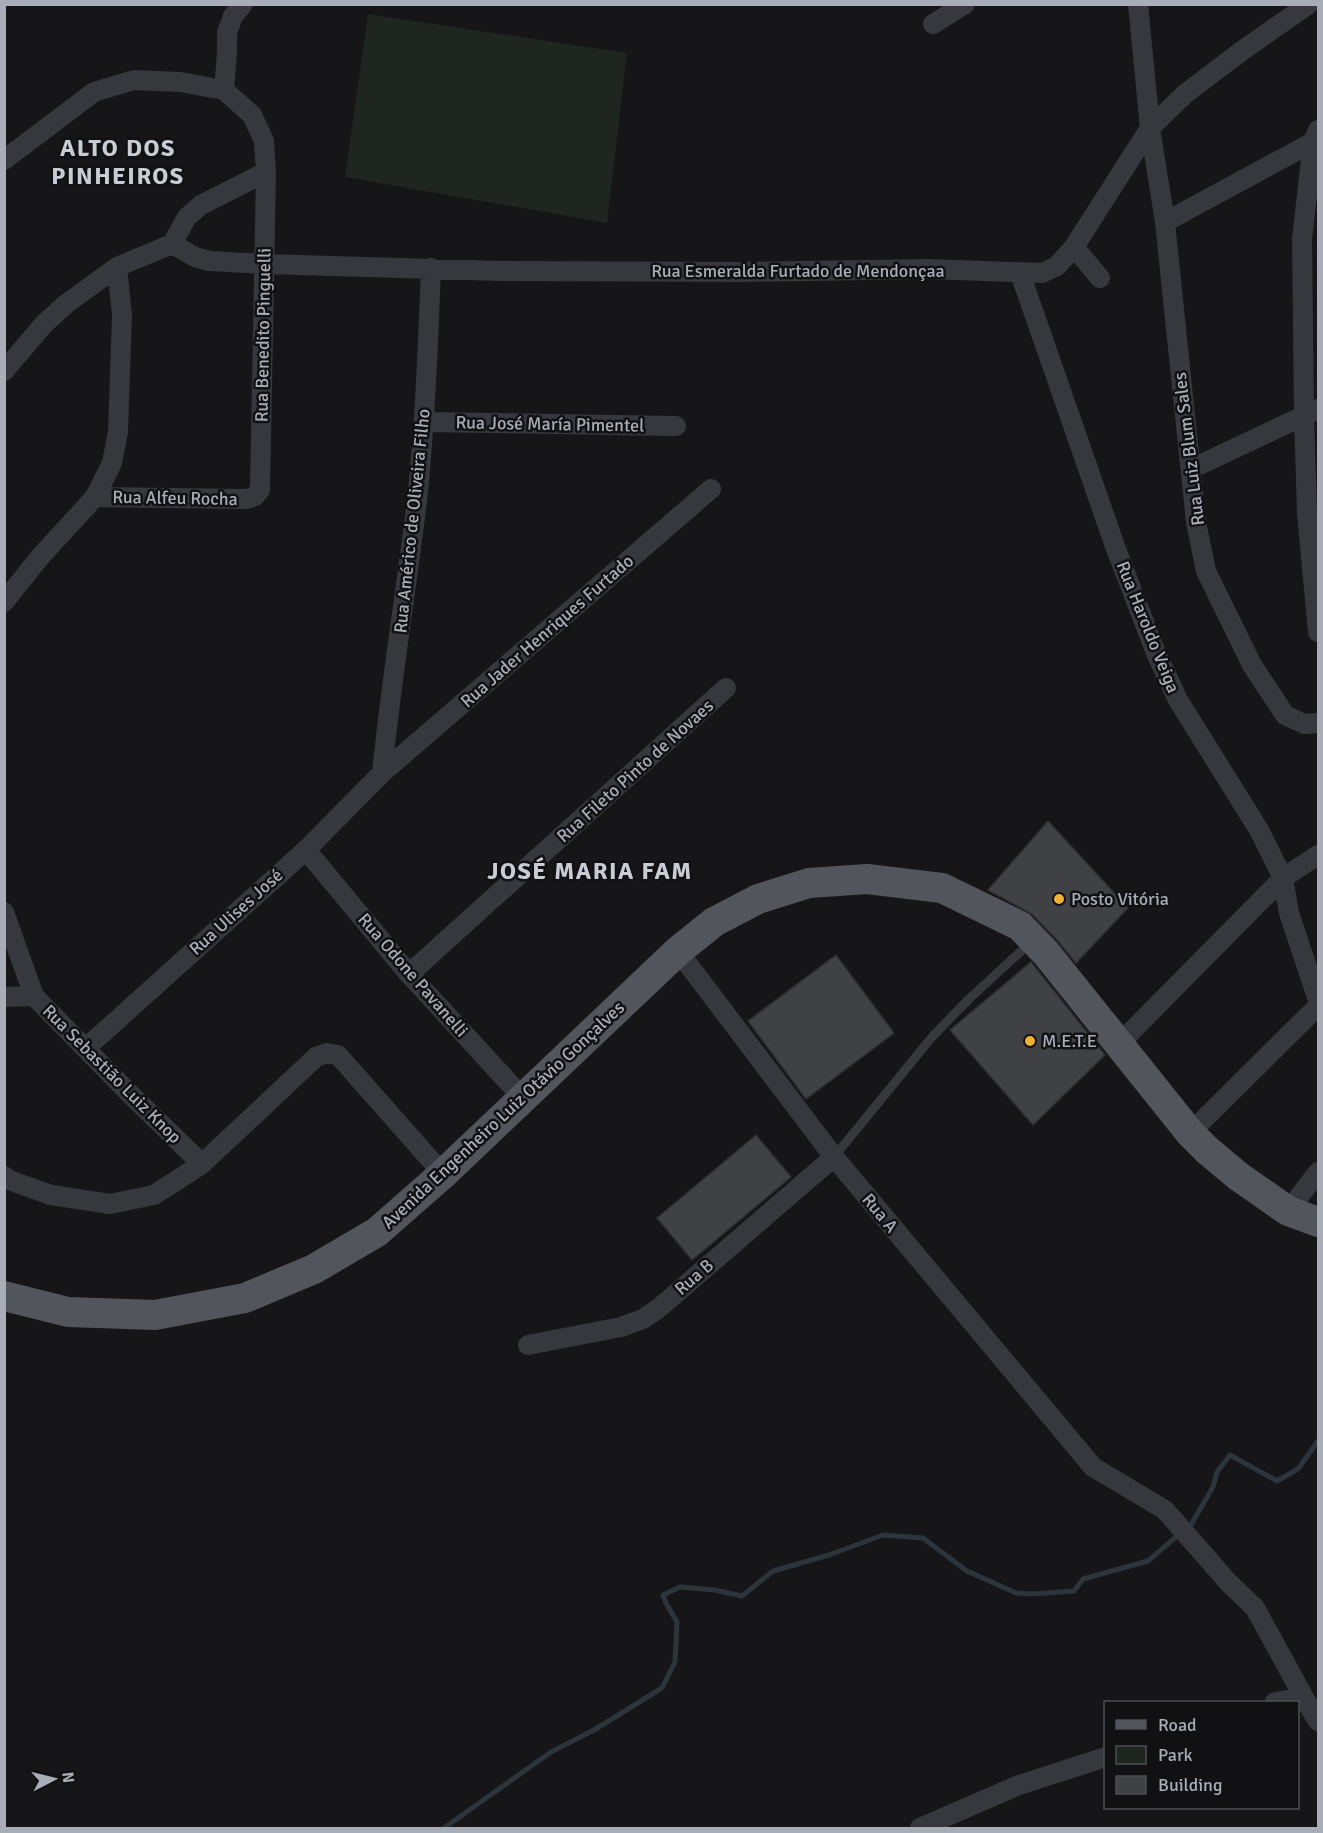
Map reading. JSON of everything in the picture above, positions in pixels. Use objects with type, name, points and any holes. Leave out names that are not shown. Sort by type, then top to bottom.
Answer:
[{"type":"main road","name":"Avenida Engenheiro Luiz Otávio Gonçalves","points":[[4,1296],[68,1312],[155,1315],[245,1298],[314,1269],[376,1232],[443,1174],[678,951],[714,922],[758,899],[809,882],[867,879],[942,888],[1020,926],[1046,953],[1118,1045],[1190,1133],[1207,1150],[1238,1176],[1288,1211],[1318,1222]]},
{"type":"street","points":[[4,160],[94,92],[134,80],[180,82],[224,90],[227,33],[233,16],[243,4]]},
{"type":"street","points":[[933,24],[965,4]]},
{"type":"street","name":"Rua Luiz Blum Sales","points":[[1138,4],[1150,128],[1165,222],[1196,522],[1206,571],[1252,665],[1285,715],[1304,724],[1318,723]]},
{"type":"street","name":"Rua Esmeralda Furtado de Mendonçaa","points":[[172,244],[195,257],[210,261],[265,264],[501,271],[716,272],[928,269],[1042,273],[1057,266],[1074,247],[1150,128],[1185,94],[1309,4]]},
{"type":"street","name":"Rua Benedito Pinguelli","points":[[224,90],[252,116],[264,141],[266,172],[261,490],[255,496]]},
{"type":"street","points":[[1165,222],[1316,136]]},
{"type":"street","points":[[1316,136],[1302,239],[1311,412],[1307,513],[1318,632]]},
{"type":"street","points":[[4,371],[51,317],[66,304],[117,267],[172,244],[187,217],[201,205],[266,172]]},
{"type":"street","points":[[1074,247],[1100,278]]},
{"type":"street","points":[[4,602],[40,557],[95,497],[112,463],[118,432],[122,315],[117,267]]},
{"type":"street","name":"Rua Américo de Oliveira Filho","points":[[382,773],[417,499],[424,422],[431,268]]},
{"type":"street","name":"Rua Haroldo Veiga","points":[[1020,273],[1116,549],[1155,653],[1178,700],[1259,830],[1283,878],[1289,913],[1318,1000]]},
{"type":"street","points":[[1191,469],[1311,412]]},
{"type":"street","name":"Rua José María Pimentel","points":[[424,422],[676,426]]},
{"type":"street","name":"Rua Jader Henriques Furtado","points":[[382,773],[711,489]]},
{"type":"street","name":"Rua Alfeu Rocha","points":[[95,497],[247,499],[255,496]]},
{"type":"street","name":"Rua Fileto Pinto de Novaes","points":[[409,974],[726,688]]},
{"type":"street","name":"Rua Ulises José","points":[[86,1048],[306,850],[382,773]]},
{"type":"street","name":"Rua Odone Pavanelli","points":[[306,850],[409,974],[523,1098]]},
{"type":"street","points":[[1118,1045],[1283,878],[1318,855]]},
{"type":"street","name":"Rua Sebastião Luiz Knop","points":[[4,912],[34,996],[202,1164]]},
{"type":"street","name":"Rua A","points":[[678,951],[834,1157],[1093,1467],[1165,1510],[1228,1582],[1255,1608],[1318,1721]]},
{"type":"street","points":[[4,997],[34,996]]},
{"type":"street","points":[[1190,1133],[1318,1006]]},
{"type":"street","points":[[4,1176],[9,1180],[51,1195],[110,1204],[154,1195],[202,1164],[316,1057],[327,1053],[338,1054],[443,1174]]},
{"type":"street","name":"Rua B","points":[[528,1345],[621,1327],[643,1319],[659,1308],[834,1157]]},
{"type":"street","points":[[1288,1211],[1318,1172]]},
{"type":"street","points":[[1281,1701],[1298,1698],[1307,1703]]},
{"type":"street","points":[[920,1828],[1019,1785],[1104,1758]]},
{"type":"lane","points":[[834,1157],[932,1037],[1033,940]]},
{"type":"green space","points":[[368,14],[627,53],[607,223],[345,177]]},
{"type":"building","name":"Posto Vitória","points":[[1048,821],[1128,908],[1076,963],[1032,914],[988,890]]},
{"type":"building","points":[[836,955],[894,1033],[806,1099],[748,1021]]},
{"type":"building","name":"M.E.T.E","points":[[1031,962],[1105,1055],[1033,1125],[950,1030]]},
{"type":"building","points":[[756,1135],[791,1177],[692,1260],[657,1218]]},
{"type":"waterway","points":[[444,1828],[551,1752],[594,1730],[662,1688],[675,1662],[677,1622],[663,1595],[680,1587],[715,1590],[742,1596],[773,1571],[829,1555],[883,1535],[923,1538],[967,1571],[1016,1593],[1074,1591],[1083,1579],[1148,1561],[1192,1523],[1213,1487],[1217,1472],[1230,1455],[1277,1481],[1298,1469],[1318,1441]]},
{"type":"place","name":"Posto Vitória","points":[[1059,899]]},
{"type":"place","name":"M.E.T.E","points":[[1030,1041]]},
{"type":"district","name":"ALTO DOS PINHEIROS","points":[[118,162]]},
{"type":"district","name":"JOSÉ MARIA FAM","points":[[590,871]]}]
